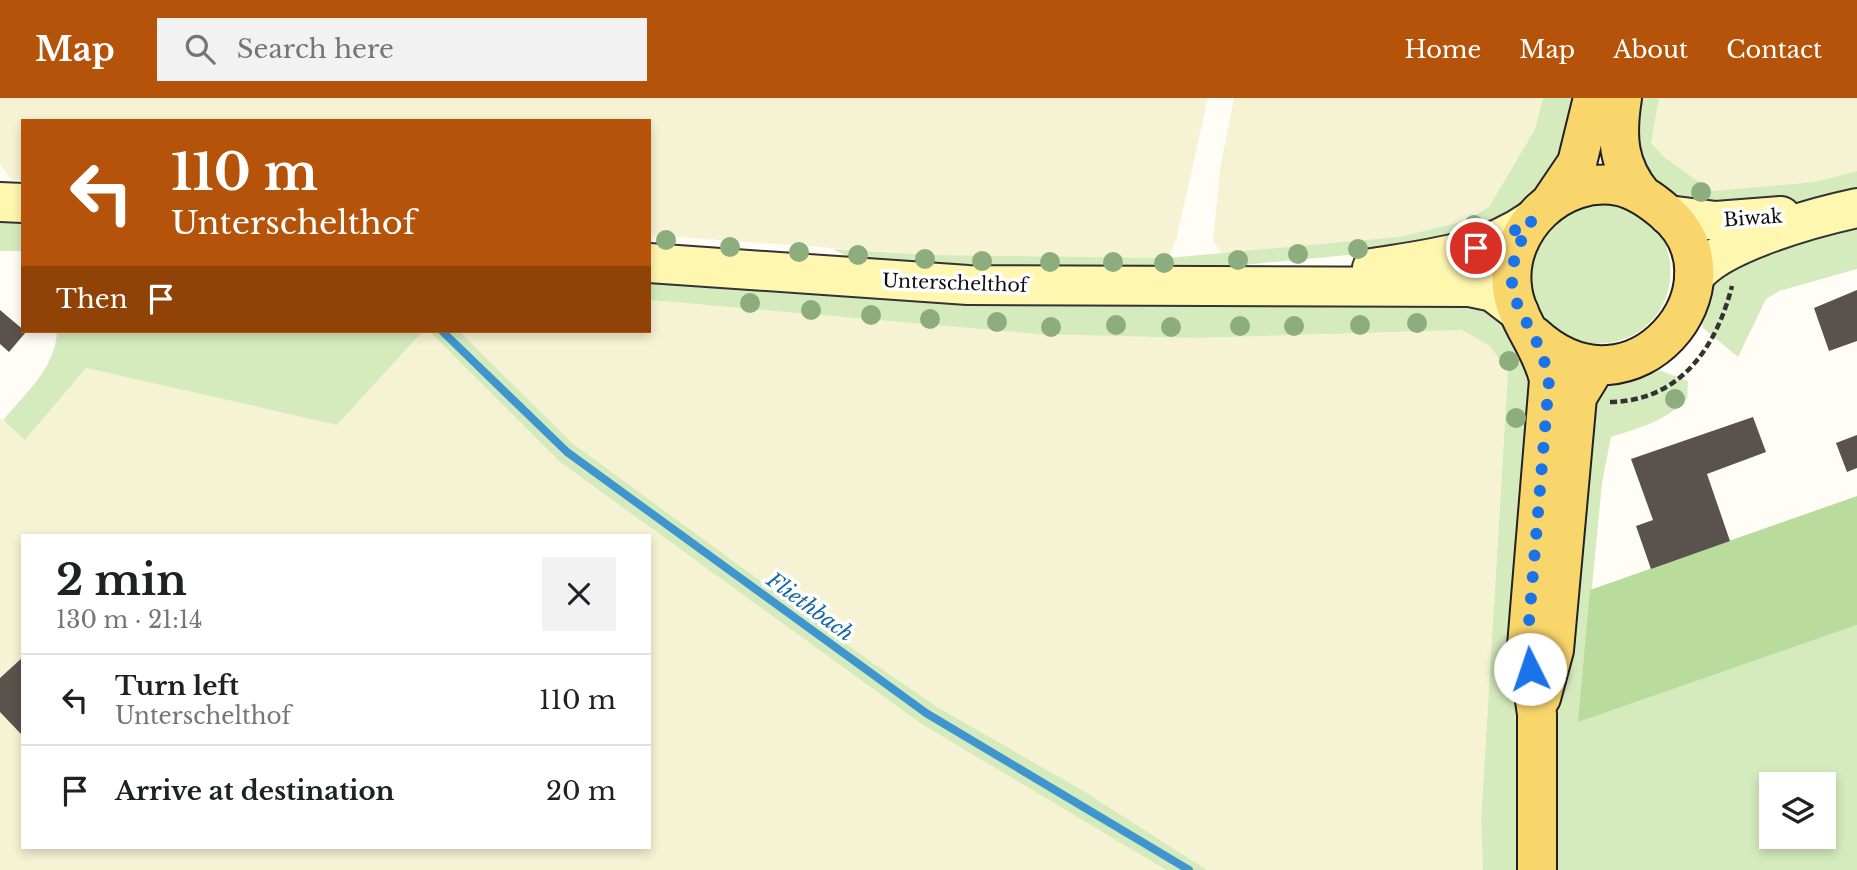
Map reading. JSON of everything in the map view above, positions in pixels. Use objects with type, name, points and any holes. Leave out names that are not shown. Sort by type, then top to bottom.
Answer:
[{"type":"main road","name":"Unterschelthof","points":[[1542,210],[1577,163],[1593,98]]},
{"type":"main road","points":[[1526,323],[1552,352],[1573,362],[1596,366],[1624,363],[1649,352],[1670,335],[1684,314],[1694,277],[1686,244],[1628,174],[1619,151],[1617,136],[1622,98]]},
{"type":"main road","points":[[1537,870],[1537,714],[1527,646],[1549,380],[1512,288],[1512,267],[1518,243],[1542,210],[1574,190],[1598,185],[1618,186],[1656,205]]},
{"type":"main road","points":[[1537,714],[1554,650],[1577,397],[1596,366]]},
{"type":"street","points":[[0,202],[21,203]]},
{"type":"street","name":"Biwak","points":[[1656,205],[1716,221],[1848,210]]},
{"type":"street","name":"Unterschelthof","points":[[1261,285],[1461,253],[1497,241],[1542,210]]},
{"type":"street","name":"Biwak","points":[[1694,277],[1700,268],[1726,250],[1848,210]]},
{"type":"street","name":"Unterschelthof","points":[[651,263],[968,285],[1189,288],[1261,285],[1469,286],[1493,292],[1526,323]]},
{"type":"shaded area","points":[[0,98],[1208,98],[1176,241],[1168,258],[932,255],[651,235],[651,119],[21,119],[21,180],[11,180],[0,164]]},
{"type":"shaded area","points":[[1234,98],[1543,98],[1535,129],[1489,207],[1465,221],[1398,237],[1223,255],[1213,241],[1220,169]]},
{"type":"shaded area","points":[[1659,98],[1857,98],[1857,171],[1814,182],[1712,191],[1664,157],[1651,143]]},
{"type":"shaded area","points":[[651,300],[1037,334],[1193,338],[1462,330],[1490,346],[1508,372],[1481,821],[1483,870],[1207,870],[1082,790],[937,707],[572,443],[461,333],[651,333]]},
{"type":"shaded area","points":[[421,333],[431,333],[560,462],[920,723],[1166,870],[0,870],[0,418],[25,439],[86,368],[337,425]]},
{"type":"green space","points":[[1543,98],[1583,98],[1545,188],[1463,244],[1222,267],[963,268],[848,257],[833,249],[932,255],[1168,258],[1398,237],[1465,221],[1489,207],[1535,129]]},
{"type":"green space","points":[[1631,98],[1659,98],[1651,143],[1664,157],[1712,191],[1814,182],[1857,171],[1857,190],[1794,203],[1703,212],[1648,180],[1627,131]]},
{"type":"green space","points":[[1590,200],[1626,206],[1646,217],[1661,234],[1666,246],[1670,274],[1666,298],[1653,319],[1635,334],[1613,342],[1590,343],[1566,335],[1542,313],[1533,300],[1528,284],[1530,266],[1542,227]]},
{"type":"green space","points":[[0,217],[21,217],[21,251],[0,251]]},
{"type":"green space","points":[[1857,224],[1857,269],[1779,291],[1766,299],[1738,357],[1703,328],[1701,310],[1711,278],[1729,256]]},
{"type":"green space","points":[[651,280],[779,293],[973,302],[1492,302],[1539,370],[1522,870],[1483,870],[1481,821],[1508,372],[1490,346],[1462,330],[1193,338],[1037,334],[651,300]]},
{"type":"green space","points":[[57,333],[421,333],[337,425],[86,368],[25,440],[3,420],[38,379],[55,344]]},
{"type":"green space","points":[[431,333],[461,333],[572,443],[870,661],[937,707],[1082,790],[1207,870],[1166,870],[920,723],[560,462]]},
{"type":"green space","points":[[1654,368],[1688,381],[1687,399],[1679,407],[1642,427],[1611,437],[1602,483],[1579,721],[1857,625],[1857,870],[1557,870],[1551,779],[1575,488],[1588,402],[1610,382]]},
{"type":"green space","points":[[1857,496],[1857,625],[1578,722],[1590,590]]},
{"type":"building","points":[[1857,290],[1857,341],[1829,351],[1814,308]]},
{"type":"building","points":[[0,310],[21,328],[21,333],[25,333],[9,352],[0,344]]},
{"type":"building","points":[[1753,417],[1766,452],[1707,474],[1730,541],[1651,569],[1636,526],[1653,520],[1631,459]]},
{"type":"building","points":[[1857,435],[1857,468],[1847,472],[1836,443]]},
{"type":"building","points":[[21,659],[21,734],[0,712],[0,678]]},
{"type":"waterway","name":"Fliethbach","points":[[444,333],[567,452],[926,713],[1189,870]]},
{"type":"route","points":[[1476,248],[1497,241],[1532,220],[1518,243],[1512,267],[1512,288],[1519,312],[1542,355],[1549,380],[1527,646],[1530,669]]}]
